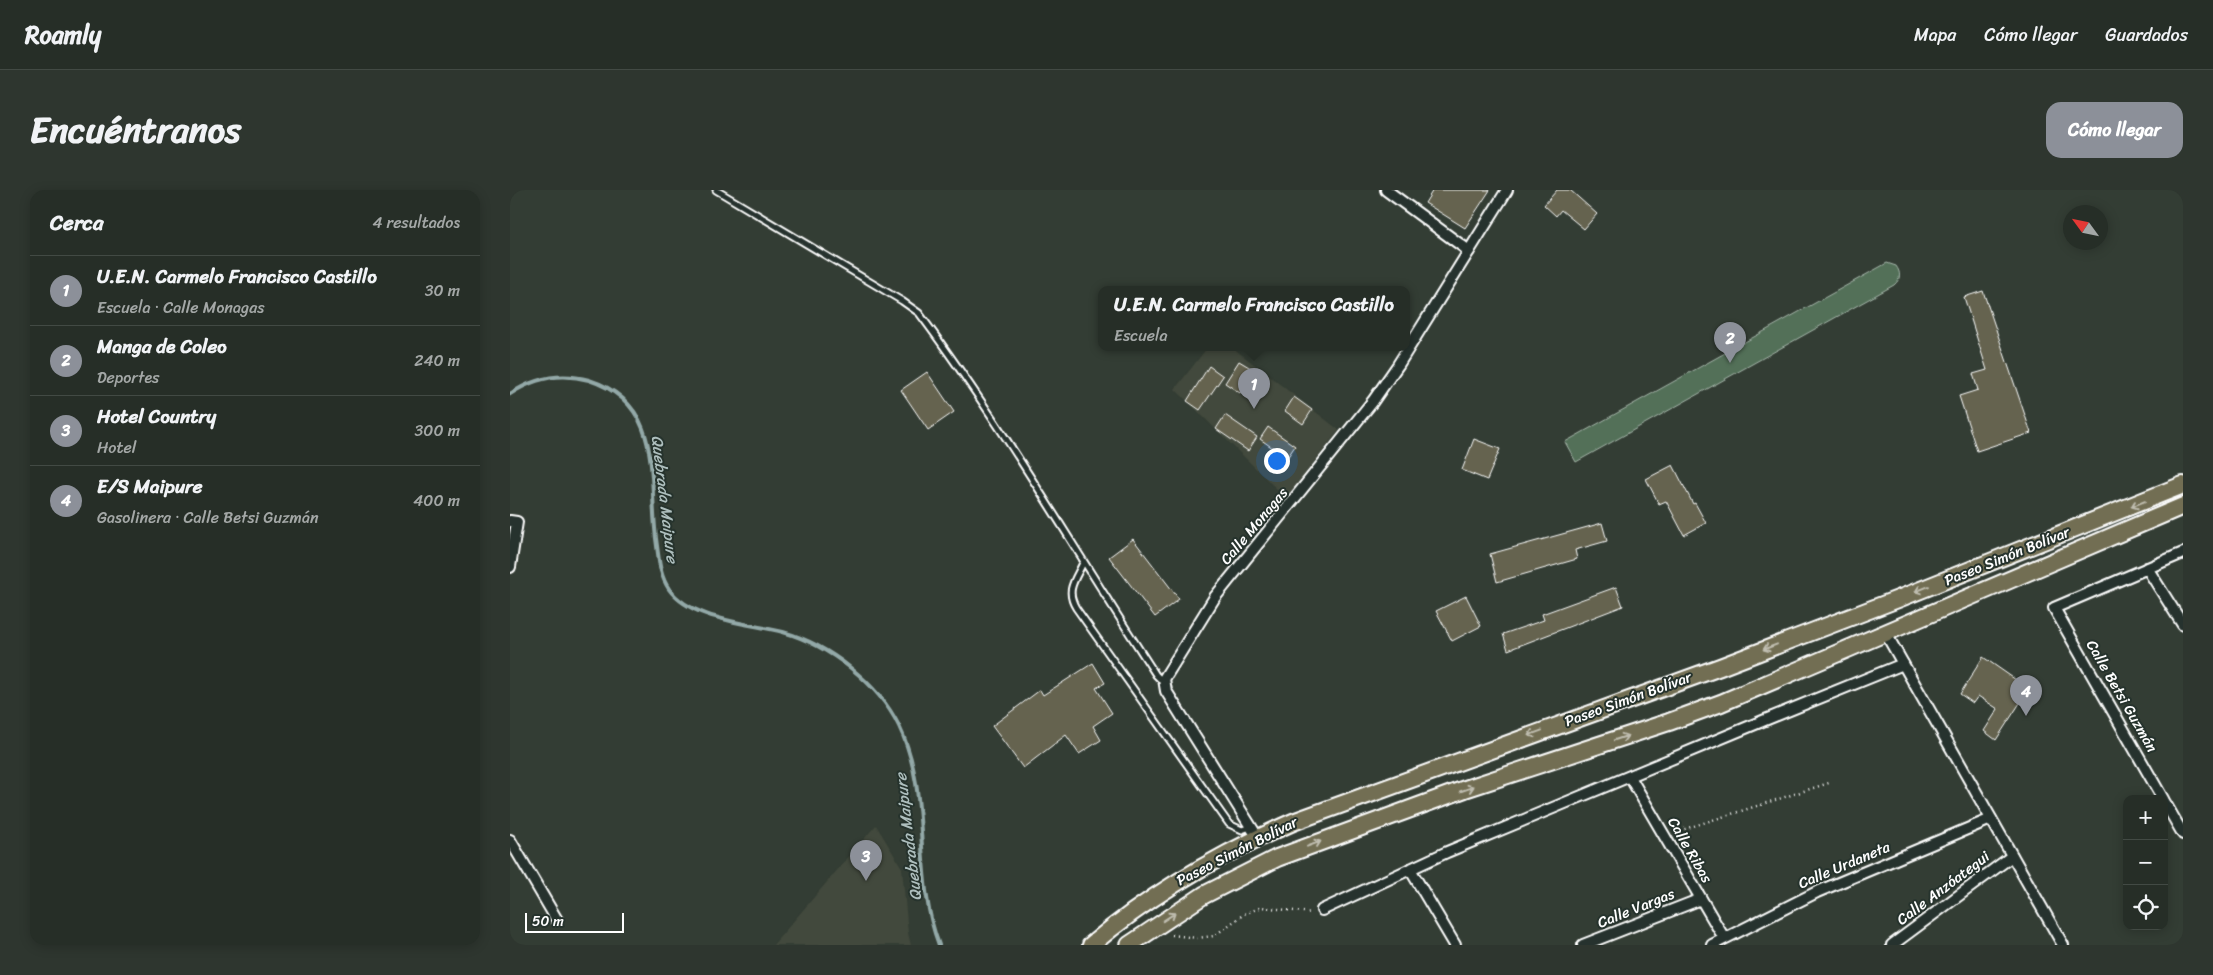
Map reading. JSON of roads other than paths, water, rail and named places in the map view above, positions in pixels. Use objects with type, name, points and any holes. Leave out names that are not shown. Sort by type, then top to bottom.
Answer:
[{"type":"main road","name":"Paseo Simón Bolívar","points":[[1091,945],[1125,917],[1172,884],[1254,832],[1335,806],[1755,653],[2183,485]]},
{"type":"main road","name":"Paseo Simón Bolívar","points":[[1129,945],[1204,895],[1277,858],[1465,790],[1669,722],[1773,681],[2183,506]]},
{"type":"street","points":[[1386,190],[1469,251]]},
{"type":"street","name":"Calle Monagas","points":[[1410,346],[1507,190]]},
{"type":"street","name":"Calle Monagas","points":[[1163,682],[1166,674],[1215,597],[1373,401],[1407,351]]},
{"type":"street","points":[[510,521],[517,522],[510,567]]},
{"type":"street","points":[[2183,553],[2147,568],[2183,625]]},
{"type":"street","name":"Calle Betsi Guzmán","points":[[2147,568],[2054,608],[2161,795]]},
{"type":"street","points":[[1885,632],[1992,819],[2058,943]]},
{"type":"street","points":[[1322,910],[1410,870],[1765,720],[1903,664]]},
{"type":"street","points":[[1163,682],[1166,691],[1254,832]]},
{"type":"street","name":"Calle Ribas","points":[[1630,778],[1724,938]]},
{"type":"street","name":"Calle Betsi Guzmán","points":[[2168,807],[2183,834]]},
{"type":"street","name":"Calle Urdaneta","points":[[1712,945],[1817,892],[1992,819]]},
{"type":"street","points":[[510,840],[557,920]]},
{"type":"street","name":"Calle Anzóategui","points":[[1892,945],[2012,856]]},
{"type":"street","points":[[1410,870],[1454,945]]},
{"type":"street","name":"Calle Vargas","points":[[1583,945],[1701,899]]},
{"type":"lane","points":[[716,190],[919,313],[1004,435],[1083,563],[1156,675],[1163,682]]},
{"type":"lane","points":[[1083,563],[1071,588],[1071,599],[1076,608],[1229,824],[1242,830],[1254,832]]},
{"type":"waterway","name":"Quebrada Maipure","points":[[510,394],[538,380],[558,377],[589,380],[614,392],[631,407],[642,427],[648,448],[652,472],[654,522],[658,557],[662,574],[669,589],[691,608],[706,614],[737,623],[783,632],[818,646],[834,656],[865,681],[890,710],[899,726],[909,752],[915,779],[926,891],[939,945]]},
{"type":"place","name":"Manga de Coleo","points":[[1730,363]]},
{"type":"place","name":"U.E.N. Carmelo Francisco Castillo","points":[[1254,409]]},
{"type":"place","name":"E/S Maipure","points":[[2026,716]]},
{"type":"place","name":"Hotel Country","points":[[866,881]]}]
